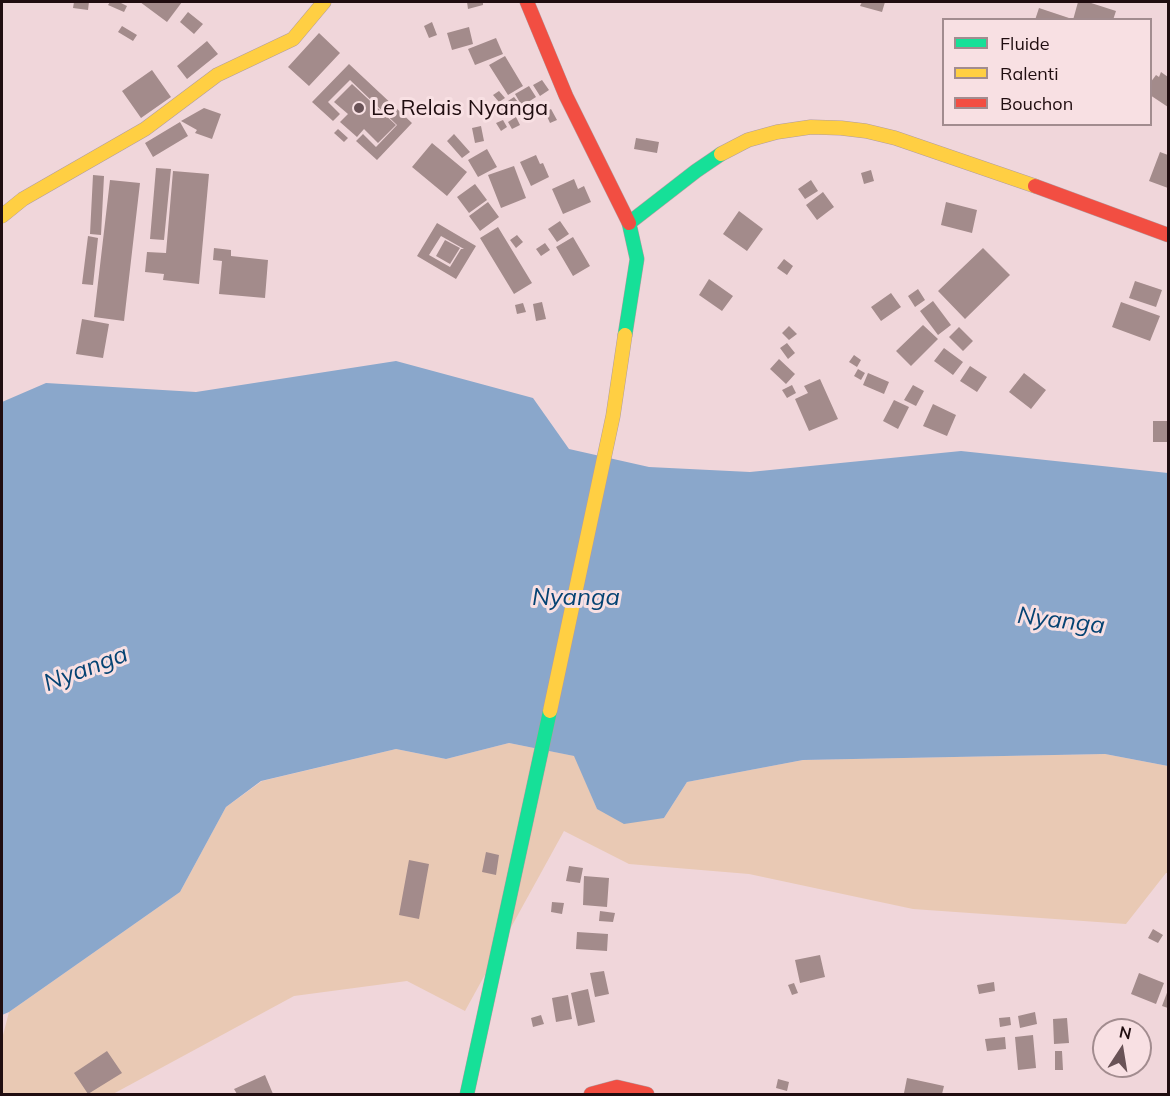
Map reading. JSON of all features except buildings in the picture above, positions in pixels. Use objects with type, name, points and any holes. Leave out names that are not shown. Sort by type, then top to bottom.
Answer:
[{"type":"main road","points":[[2,216],[23,199],[145,129],[217,75],[293,39],[324,2]]},
{"type":"main road","points":[[468,1095],[613,416],[637,259],[629,223],[566,96],[527,2]]},
{"type":"main road","points":[[629,223],[721,154],[748,140],[777,132],[811,127],[866,131],[895,138],[1168,235]]},
{"type":"main road","points":[[591,1095],[617,1088],[648,1095]]},
{"type":"shaded area","points":[[509,743],[575,756],[597,809],[664,818],[687,782],[803,760],[1105,754],[1168,766],[1168,873],[1126,924],[913,909],[749,874],[629,864],[564,831],[465,1011],[407,981],[294,996],[113,1094],[2,1094],[2,1039],[9,1012],[180,892],[226,807],[262,781],[396,749],[446,759]]},
{"type":"water","name":"Nyanga","points":[[396,361],[533,398],[569,449],[649,467],[750,472],[961,451],[1168,473],[1168,766],[1105,754],[803,760],[687,782],[664,818],[624,824],[597,809],[574,756],[509,743],[446,759],[396,749],[261,781],[226,807],[180,892],[2,1015],[2,402],[46,383],[196,392]]},
{"type":"traffic: fast","points":[[625,335],[637,259],[629,223],[721,154]]},
{"type":"traffic: fast","points":[[467,1094],[550,711]]},
{"type":"traffic: slow","points":[[2,216],[23,199],[145,129],[217,75],[293,39],[324,2]]},
{"type":"traffic: slow","points":[[721,154],[748,140],[777,132],[811,127],[841,128],[895,138],[1035,186]]},
{"type":"traffic: slow","points":[[550,711],[613,416],[625,335]]},
{"type":"traffic: jam","points":[[527,2],[566,96],[629,223]]},
{"type":"traffic: jam","points":[[1035,186],[1168,235]]},
{"type":"traffic: jam","points":[[591,1094],[617,1087],[647,1094]]},
{"type":"place","name":"Le Relais Nyanga","points":[[359,108]]}]
